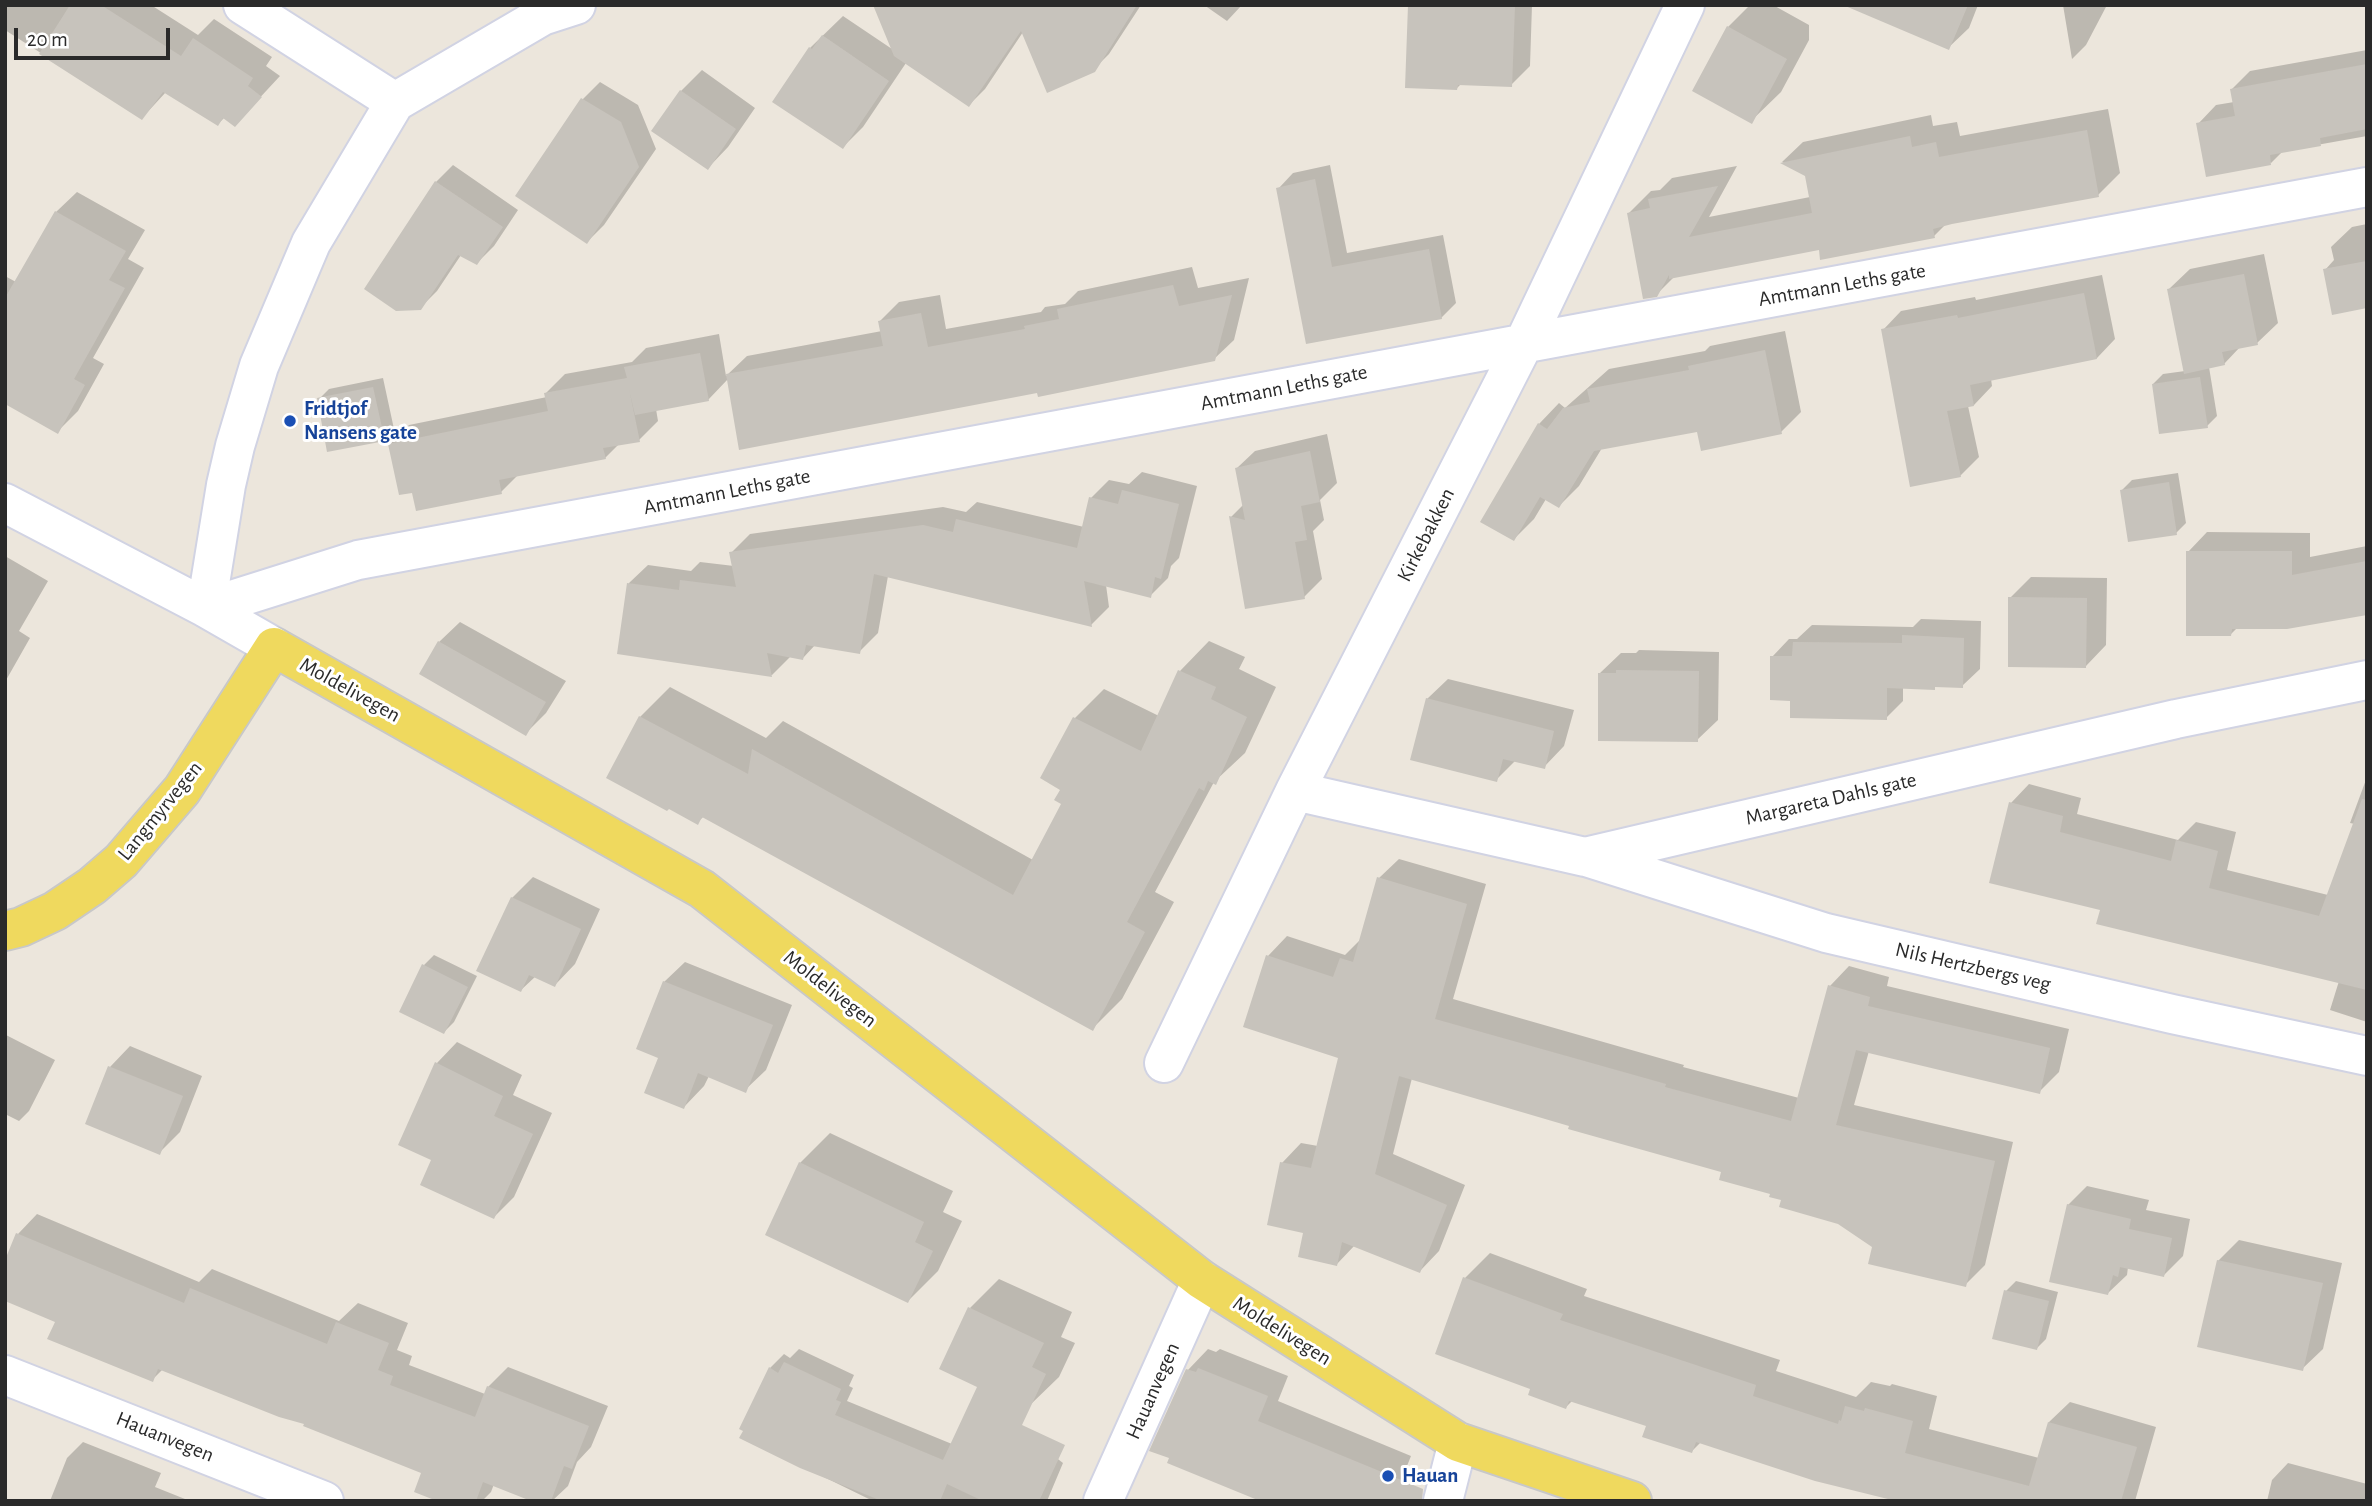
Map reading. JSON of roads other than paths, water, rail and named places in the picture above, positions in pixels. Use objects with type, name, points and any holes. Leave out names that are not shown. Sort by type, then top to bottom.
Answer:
[{"type":"main road","name":"Langmyrvegen","points":[[5,931],[21,927],[55,911],[92,886],[121,861],[182,790],[274,647]]},
{"type":"main road","name":"Moldelivegen","points":[[274,647],[702,889],[1202,1280],[1458,1442],[1632,1501]]},
{"type":"street","points":[[243,5],[395,102]]},
{"type":"street","points":[[206,608],[229,472],[259,366],[311,243],[395,102],[542,16],[576,5]]},
{"type":"street","name":"Kirkebakken","points":[[1164,1063],[1295,791],[1524,343],[1685,5]]},
{"type":"street","name":"Amtmann Leths gate","points":[[206,608],[358,561],[2367,187]]},
{"type":"street","name":"Moldelivegen","points":[[5,503],[206,608],[274,647]]},
{"type":"street","name":"Margareta Dahls gate","points":[[1295,791],[1585,857],[2163,722],[2367,680]]},
{"type":"street","name":"Nils Hertzbergs veg","points":[[1585,857],[1826,933],[2172,1014],[2367,1056]]},
{"type":"street","name":"Hauanvegen","points":[[1103,1501],[1202,1280]]},
{"type":"street","name":"Hauanvegen","points":[[5,1375],[324,1501]]},
{"type":"street","points":[[1443,1501],[1458,1442]]},
{"type":"place","name":"Fridtjof Nansens gate","points":[[290,421]]},
{"type":"place","name":"Hauan","points":[[1388,1476]]}]
